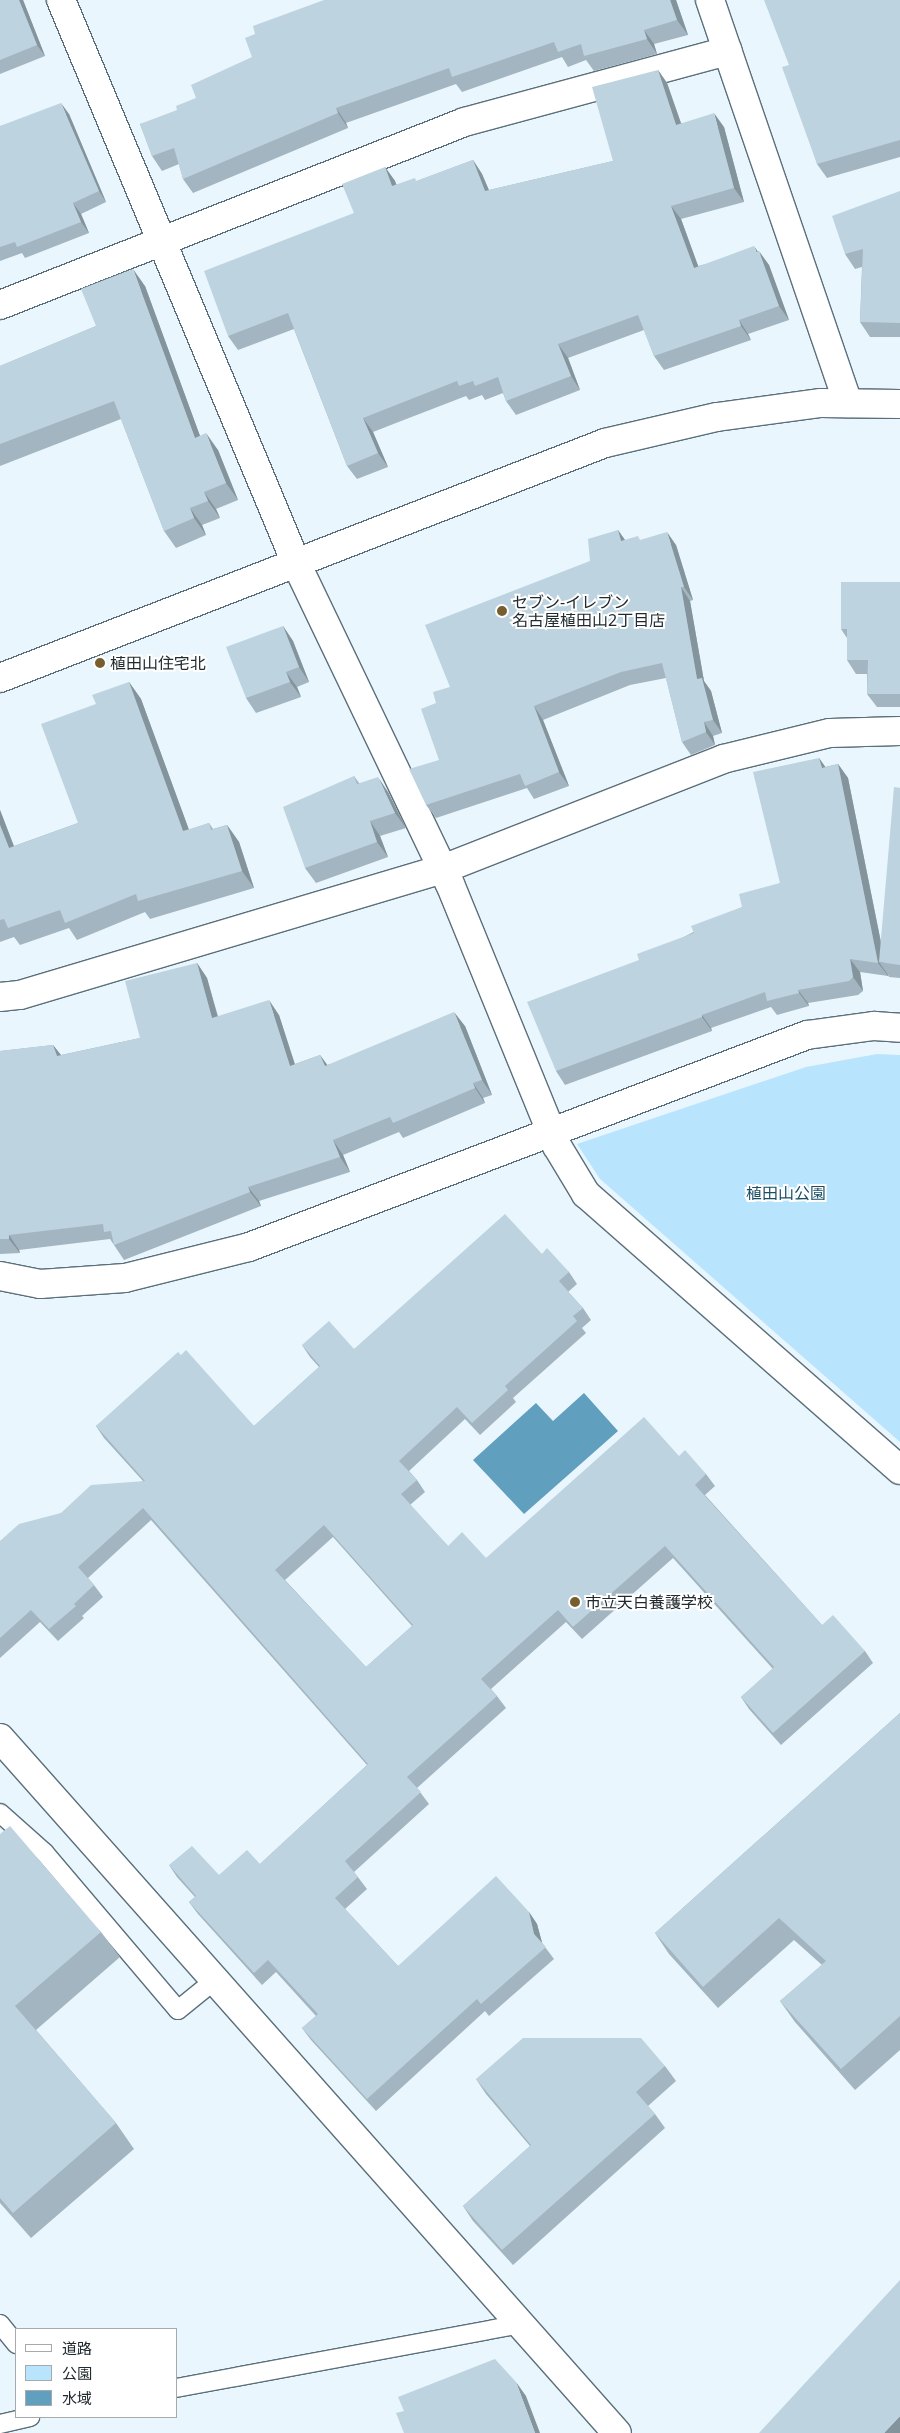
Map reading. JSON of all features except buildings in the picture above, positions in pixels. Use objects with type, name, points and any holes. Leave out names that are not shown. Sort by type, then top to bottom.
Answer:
[{"type":"street","points":[[61,0],[296,563],[442,869],[552,1132],[586,1194],[900,1470]]},
{"type":"street","points":[[710,0],[848,403]]},
{"type":"street","points":[[0,305],[464,122],[728,51]]},
{"type":"street","points":[[0,678],[605,443],[717,417],[821,403],[900,404]]},
{"type":"street","points":[[0,997],[20,995],[442,869],[723,759],[830,732],[900,731]]},
{"type":"street","points":[[0,1276],[40,1284],[125,1278],[249,1247],[807,1035],[874,1026],[900,1028]]},
{"type":"street","points":[[0,1738],[617,2433]]},
{"type":"lane","points":[[0,1813],[44,1852],[178,2010],[215,1980]]},
{"type":"lane","points":[[0,2324],[15,2343]]},
{"type":"lane","points":[[178,2388],[520,2324]]},
{"type":"lane","points":[[0,2424],[26,2418]]},
{"type":"green space","name":"植田山公園","points":[[877,1054],[900,1055],[900,1442],[600,1179],[577,1144],[806,1067]]},
{"type":"water","points":[[584,1393],[618,1431],[524,1514],[473,1460],[536,1403],[553,1421]]},
{"type":"place","name":"セブン-イレブン 名古屋植田山2丁目店","points":[[502,611]]},
{"type":"place","name":"植田山住宅北","points":[[100,663]]},
{"type":"place","name":"市立天白養護学校","points":[[575,1602]]}]
